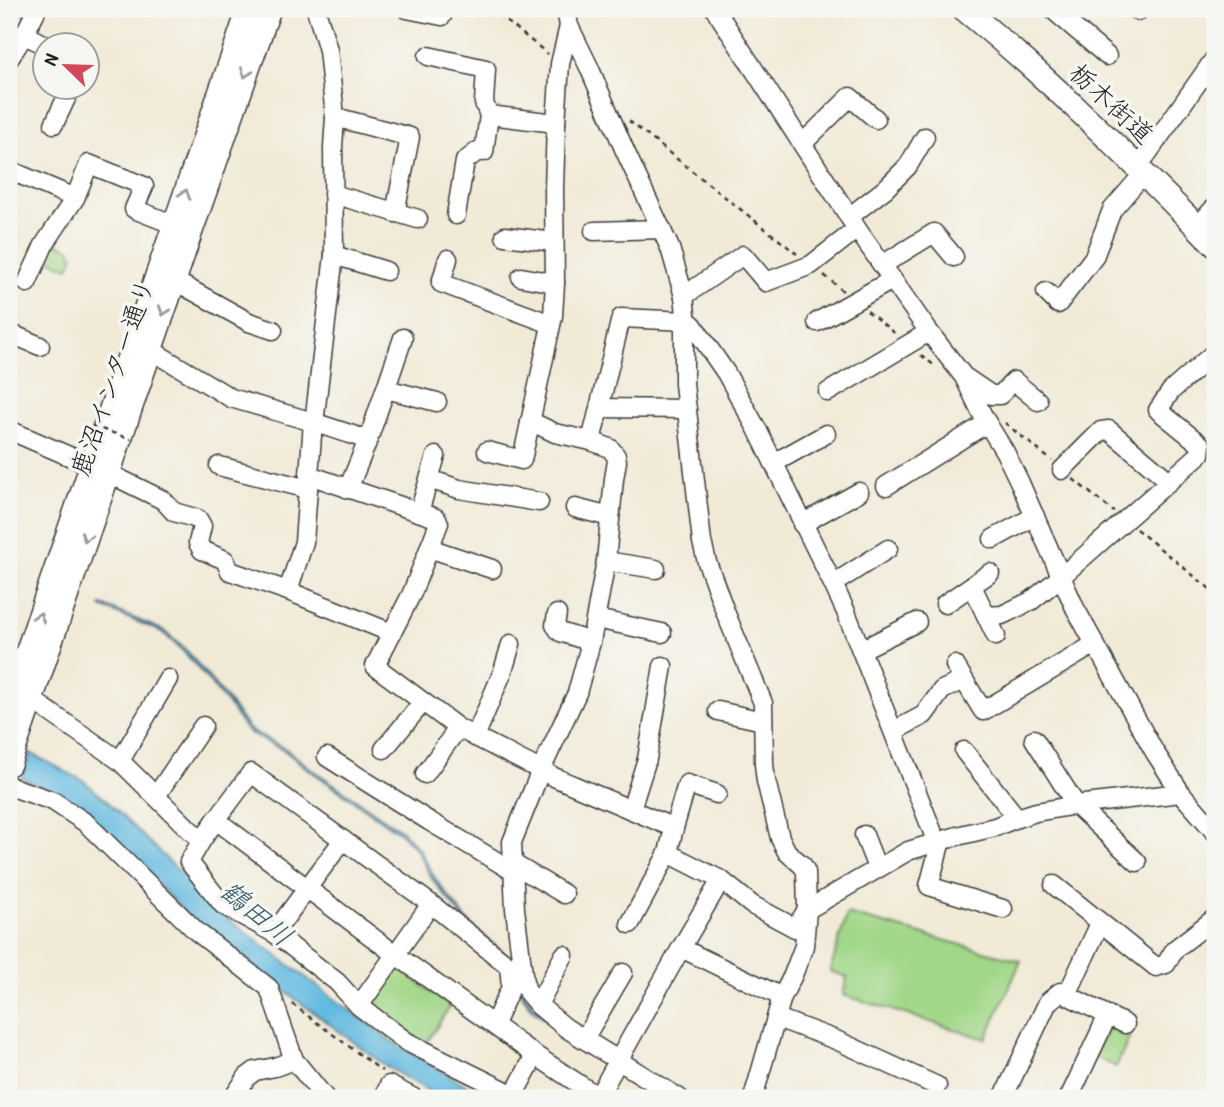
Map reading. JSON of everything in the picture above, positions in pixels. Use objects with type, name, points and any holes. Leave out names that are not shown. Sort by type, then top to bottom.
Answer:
[{"type":"main road","name":"鹿沼インター通り","points":[[12,755],[100,469],[182,228],[249,9]]},
{"type":"main road","name":"鹿沼インター通り","points":[[9,705],[100,469],[151,350],[175,281],[182,228],[269,9]]},
{"type":"main road","name":"栃木街道","points":[[968,10],[1084,114],[1215,245]]},
{"type":"street","points":[[9,59],[37,9]]},
{"type":"street","points":[[288,591],[304,542],[313,422],[334,255],[335,117],[328,50],[316,9]]},
{"type":"street","points":[[402,13],[442,16],[444,9]]},
{"type":"street","points":[[715,9],[853,223],[964,377],[1005,452],[1075,608],[1154,751],[1181,793],[1215,832]]},
{"type":"street","points":[[1052,9],[1107,56]]},
{"type":"street","points":[[567,18],[670,248],[684,296],[684,384],[698,511],[707,562],[763,703],[766,781],[780,838],[787,852],[806,872],[804,946],[782,997],[754,1098]]},
{"type":"street","points":[[487,451],[522,460],[551,324],[555,283],[556,123],[560,64],[567,18]]},
{"type":"street","points":[[24,35],[32,39]]},
{"type":"street","points":[[428,56],[486,69],[484,103],[489,114],[484,152],[478,151],[465,161],[456,215]]},
{"type":"street","points":[[1046,292],[1058,304],[1094,257],[1112,210],[1215,58]]},
{"type":"street","points":[[803,143],[850,97],[876,119]]},
{"type":"street","points":[[54,124],[64,102]]},
{"type":"street","points":[[489,114],[556,123]]},
{"type":"street","points":[[335,117],[410,137],[395,212]]},
{"type":"street","points":[[684,296],[743,255],[766,282],[811,265],[908,166],[925,137]]},
{"type":"street","points":[[27,283],[44,245],[75,198],[89,164],[144,186],[134,209],[182,228]]},
{"type":"street","points":[[9,170],[75,198]]},
{"type":"street","points":[[333,194],[418,219]]},
{"type":"street","points":[[1197,227],[1215,207]]},
{"type":"street","points":[[594,231],[662,229]]},
{"type":"street","points":[[817,322],[887,273],[934,233],[954,257]]},
{"type":"street","points":[[505,236],[554,242]]},
{"type":"street","points":[[334,255],[386,271]]},
{"type":"street","points":[[447,260],[441,283],[551,324]]},
{"type":"street","points":[[521,277],[555,283]]},
{"type":"street","points":[[175,281],[249,322],[273,330]]},
{"type":"street","points":[[591,441],[621,318],[688,321],[693,325],[726,373],[757,429],[833,584],[861,650],[939,848],[929,887],[1003,909]]},
{"type":"street","points":[[828,392],[929,332]]},
{"type":"street","points":[[9,333],[40,346]]},
{"type":"street","points":[[348,489],[403,338]]},
{"type":"street","points":[[151,350],[231,398],[368,440]]},
{"type":"street","points":[[987,616],[1002,615],[1031,601],[1199,454],[1201,445],[1158,410],[1171,391],[1215,352]]},
{"type":"street","points":[[964,377],[990,395],[1000,395],[1014,381],[1038,401]]},
{"type":"street","points":[[386,389],[437,402]]},
{"type":"street","points":[[599,408],[687,409]]},
{"type":"street","points":[[530,421],[555,433],[610,448],[617,461],[606,561],[591,642],[577,693],[512,842],[515,909],[524,982],[528,993],[538,1005],[566,1028],[679,1098]]},
{"type":"street","points":[[886,485],[987,423]]},
{"type":"street","points":[[9,430],[163,499],[174,512],[198,519],[202,526],[198,543],[202,550],[225,560],[230,571],[392,633]]},
{"type":"street","points":[[1062,470],[1101,431],[1109,430],[1168,480]]},
{"type":"street","points":[[774,463],[826,434]]},
{"type":"street","points":[[419,512],[436,456]]},
{"type":"street","points":[[219,466],[348,489],[436,518],[439,523],[412,593],[374,666],[458,728],[554,778],[674,828]]},
{"type":"street","points":[[429,480],[459,489],[539,502]]},
{"type":"street","points":[[802,524],[859,492]]},
{"type":"street","points":[[575,508],[610,517]]},
{"type":"street","points":[[993,539],[1035,516]]},
{"type":"street","points":[[429,548],[492,569]]},
{"type":"street","points":[[833,584],[888,550]]},
{"type":"street","points":[[606,561],[656,569]]},
{"type":"street","points":[[945,604],[990,573]]},
{"type":"street","points":[[972,586],[996,636]]},
{"type":"street","points":[[596,619],[662,634]]},
{"type":"street","points":[[861,650],[917,622]]},
{"type":"street","points":[[557,631],[591,642]]},
{"type":"street","points":[[475,737],[503,671],[511,644]]},
{"type":"street","points":[[894,731],[924,715],[942,690],[960,672],[983,711],[1095,644]]},
{"type":"street","points":[[631,809],[647,759],[663,666]]},
{"type":"street","points":[[120,761],[168,679]]},
{"type":"street","points":[[31,699],[120,761],[192,832],[203,838]]},
{"type":"street","points":[[384,749],[423,702]]},
{"type":"street","points":[[718,711],[763,721]]},
{"type":"street","points":[[156,796],[204,726]]},
{"type":"street","points":[[425,774],[458,728]]},
{"type":"street","points":[[1034,739],[1076,806],[1137,862]]},
{"type":"street","points":[[964,751],[1017,818]]},
{"type":"street","points":[[327,757],[429,821],[564,894]]},
{"type":"street","points":[[494,1024],[511,987],[509,966],[431,904],[251,773],[203,838],[189,862],[223,905],[274,933],[337,982],[359,1006],[407,1042],[513,1096],[535,1055]]},
{"type":"street","points":[[630,925],[668,853],[687,785],[717,794]]},
{"type":"street","points":[[9,786],[53,801],[86,823],[196,931],[269,988],[294,1060],[325,1098]]},
{"type":"street","points":[[668,853],[721,880],[752,905],[795,928],[807,910],[908,851],[995,827],[1036,812],[1181,793]]},
{"type":"street","points":[[216,820],[396,955],[599,1098],[721,880]]},
{"type":"street","points":[[864,835],[877,868]]},
{"type":"street","points":[[274,933],[343,839]]},
{"type":"street","points":[[1054,885],[1156,967],[1166,964],[1175,949],[1215,918]]},
{"type":"street","points":[[359,1006],[431,904]]},
{"type":"street","points":[[1067,995],[1100,923]]},
{"type":"street","points":[[681,948],[782,997]]},
{"type":"street","points":[[538,1005],[564,955]]},
{"type":"street","points":[[584,1039],[623,973]]},
{"type":"street","points":[[1003,1098],[1048,1002],[1060,992],[1125,1024]]},
{"type":"street","points":[[1069,1098],[1108,1015]]},
{"type":"street","points":[[777,1018],[836,1040],[937,1086]]},
{"type":"street","points":[[233,1098],[247,1077],[255,1071],[294,1060]]},
{"type":"street","points":[[384,1098],[388,1085],[414,1098]]},
{"type":"path","points":[[92,426],[131,439]]},
{"type":"path","points":[[290,1004],[386,1074]]},
{"type":"green space","points":[[53,242],[71,249],[71,254],[74,255],[69,268],[47,259]]},
{"type":"green space","points":[[847,914],[1021,961],[986,1039],[843,995],[847,977],[830,971]]},
{"type":"green space","points":[[399,968],[450,1006],[426,1044],[372,1010],[369,1003],[393,970]]},
{"type":"green space","points":[[1109,1025],[1131,1034],[1116,1067],[1095,1057]]},
{"type":"water","points":[[102,605],[163,630],[188,652],[250,730],[286,749],[402,831],[419,849],[436,880],[470,924],[515,962],[523,992],[534,1007],[589,1047],[671,1098],[662,1096],[587,1049],[532,1009],[520,992],[513,963],[469,926],[432,879],[417,850],[400,833],[285,751],[248,732],[185,653],[162,632],[101,607]]},
{"type":"water","points":[[30,753],[84,781],[228,919],[397,1045],[488,1098],[440,1098],[386,1066],[201,929],[84,810],[61,795],[22,778]]},
{"type":"water label","name":"鶴田川","points":[[257,913]]}]
